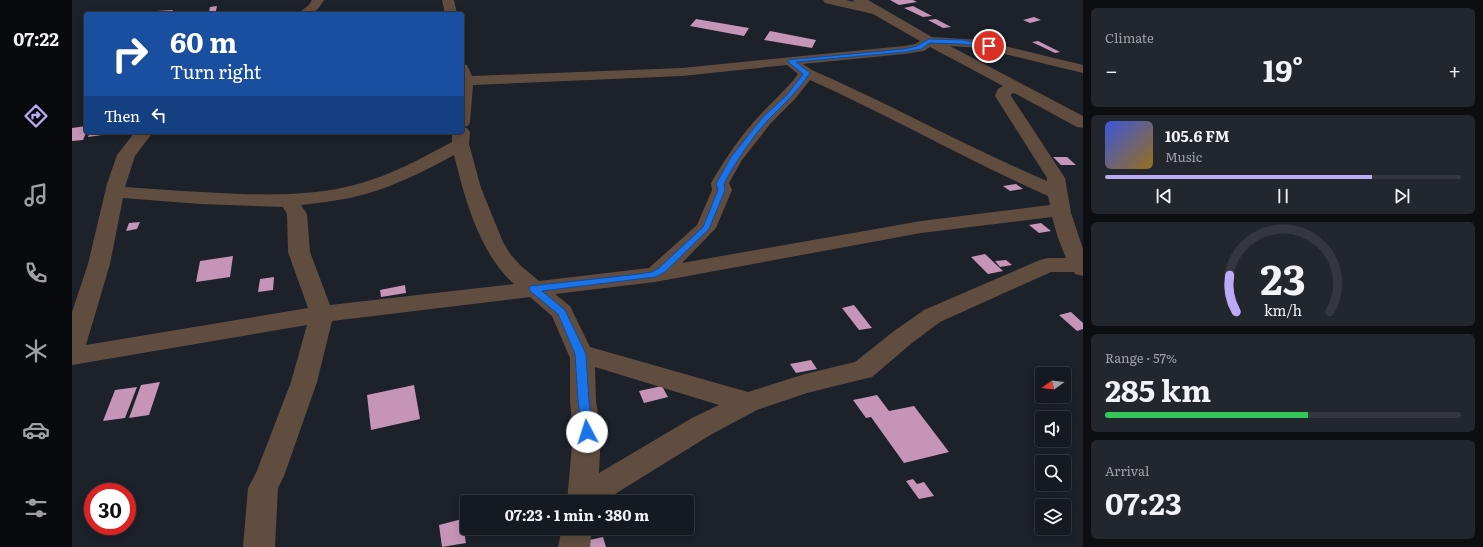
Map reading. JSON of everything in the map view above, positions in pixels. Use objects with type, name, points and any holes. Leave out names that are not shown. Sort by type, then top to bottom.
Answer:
[{"type":"street","points":[[306,12],[314,7],[318,0]]},
{"type":"street","points":[[448,0],[451,12]]},
{"type":"street","points":[[829,0],[879,11]]},
{"type":"street","points":[[859,0],[929,41],[1083,123]]},
{"type":"street","points":[[464,74],[682,72],[904,50],[919,48],[929,41],[980,44],[1083,69]]},
{"type":"street","points":[[790,61],[807,73],[865,99],[1009,173],[1058,201]]},
{"type":"street","points":[[655,274],[662,270],[706,228],[722,190],[720,184],[734,159],[765,119],[789,96],[807,73]]},
{"type":"street","points":[[590,495],[702,426],[748,403],[805,384],[863,370],[885,353],[902,337],[932,316],[1048,265],[1082,267],[1072,245],[1058,201],[1056,178],[1003,96],[1004,92],[1014,86]]},
{"type":"street","points":[[72,348],[99,264],[114,192],[126,155],[142,134]]},
{"type":"street","points":[[114,192],[200,198],[289,201],[351,191],[389,180],[420,166],[460,134]]},
{"type":"street","points":[[461,134],[472,188],[493,242],[503,259],[513,271],[562,312],[581,354],[583,401],[587,432],[582,495]]},
{"type":"street","points":[[259,547],[263,488],[269,476],[304,382],[322,314],[299,252],[297,214],[289,201]]},
{"type":"street","points":[[72,356],[322,314],[655,274],[922,227],[1058,201]]},
{"type":"street","points":[[581,354],[748,403]]},
{"type":"street","points":[[574,547],[576,535]]},
{"type":"building","points":[[890,0],[913,0],[917,2],[899,5]]},
{"type":"building","points":[[217,6],[216,11],[209,12],[210,7]]},
{"type":"building","points":[[913,6],[932,16],[923,17],[904,8]]},
{"type":"building","points":[[173,10],[172,12],[155,12]]},
{"type":"building","points":[[1034,17],[1041,20],[1030,23],[1023,20]]},
{"type":"building","points":[[696,19],[749,28],[744,36],[690,26]]},
{"type":"building","points":[[936,19],[951,27],[943,28],[928,20]]},
{"type":"building","points":[[770,31],[816,40],[812,48],[764,40]]},
{"type":"building","points":[[1038,41],[1060,52],[1055,53],[1032,42]]},
{"type":"building","points":[[84,126],[84,134],[86,134],[83,140],[72,141],[72,128]]},
{"type":"building","points":[[89,134],[109,134],[88,137]]},
{"type":"building","points":[[1053,157],[1067,157],[1076,165],[1061,165]]},
{"type":"building","points":[[1016,184],[1023,189],[1010,191],[1003,186]]},
{"type":"building","points":[[140,222],[137,229],[126,231],[129,223]]},
{"type":"building","points":[[1041,223],[1051,231],[1039,233],[1029,225]]},
{"type":"building","points":[[985,254],[1003,271],[988,274],[971,257]]},
{"type":"building","points":[[233,256],[230,277],[196,282],[200,261]]},
{"type":"building","points":[[1006,260],[1012,265],[1000,267],[995,261]]},
{"type":"building","points":[[274,277],[273,290],[258,292],[260,279]]},
{"type":"building","points":[[405,285],[406,293],[381,297],[380,290]]},
{"type":"building","points":[[854,305],[872,328],[859,330],[842,308]]},
{"type":"building","points":[[1071,312],[1083,323],[1083,329],[1077,331],[1059,315]]},
{"type":"building","points":[[811,360],[817,369],[796,373],[790,364]]},
{"type":"building","points":[[160,382],[149,415],[129,418],[141,385]]},
{"type":"building","points":[[414,385],[420,419],[371,430],[367,395]]},
{"type":"building","points":[[662,386],[668,397],[644,403],[639,391]]},
{"type":"building","points":[[137,387],[125,418],[103,421],[115,390]]},
{"type":"building","points":[[877,395],[889,411],[914,406],[949,452],[904,463],[871,417],[866,418],[853,400]]},
{"type":"building","points":[[913,479],[917,484],[924,482],[934,496],[919,499],[906,481]]},
{"type":"building","points":[[460,520],[460,535],[465,535],[466,543],[442,547],[439,525]]},
{"type":"building","points":[[603,537],[606,547],[587,547],[585,541]]},
{"type":"route","points":[[587,432],[583,401],[581,354],[562,312],[533,288],[639,277],[655,274],[662,270],[706,228],[722,190],[720,184],[734,159],[765,119],[789,96],[807,73],[790,61],[919,48],[929,41],[963,42],[989,46]]}]
